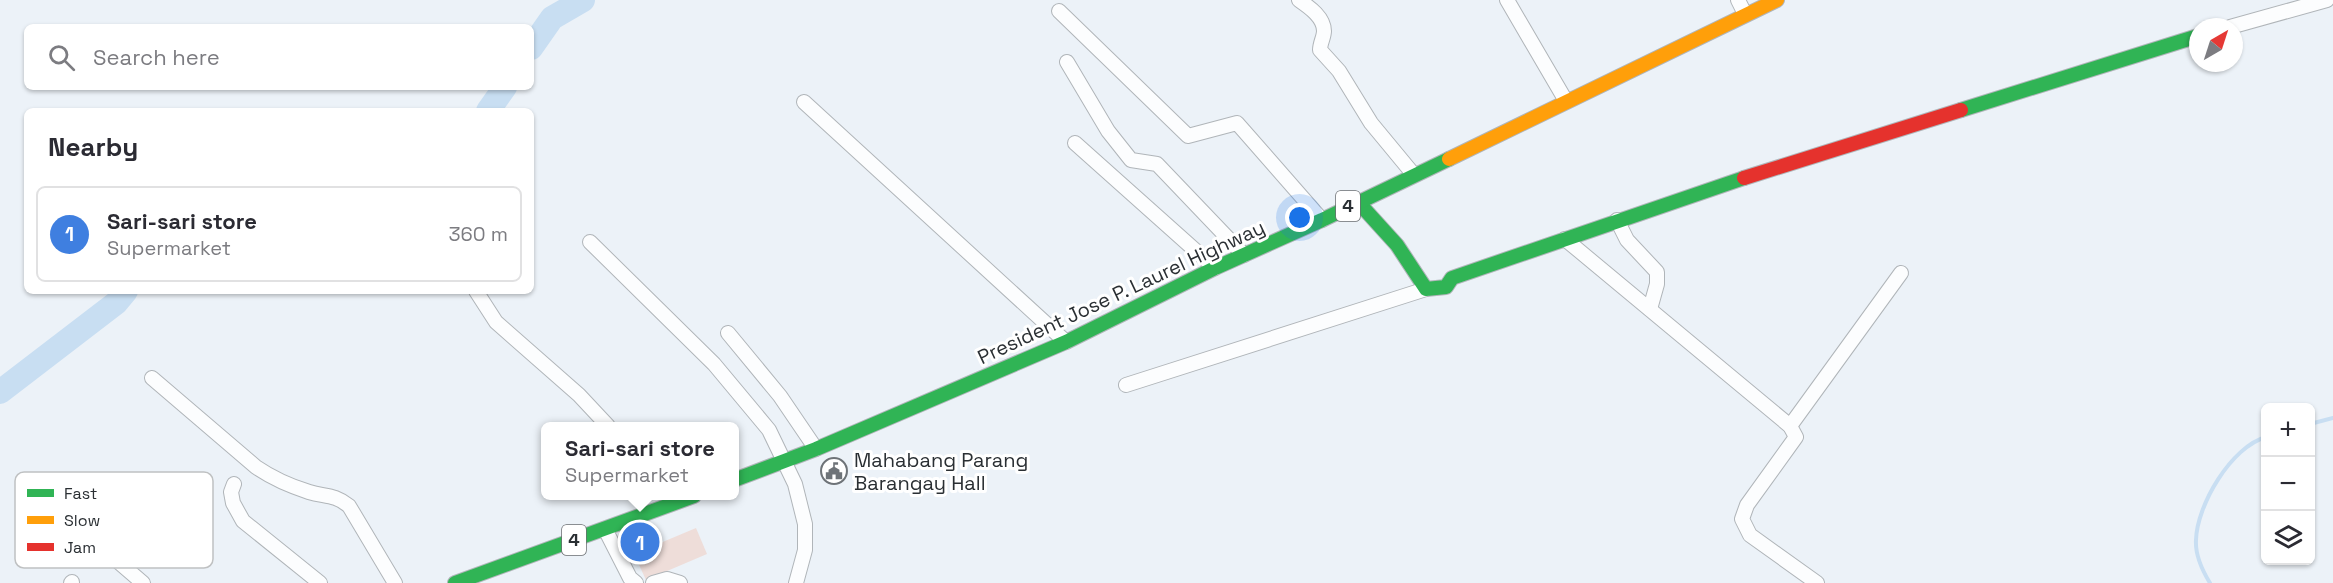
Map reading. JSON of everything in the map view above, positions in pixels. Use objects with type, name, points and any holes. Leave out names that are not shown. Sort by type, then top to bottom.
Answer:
[{"type":"main road","name":"President Jose P. Laurel Highway","points":[[739,478],[816,449],[1066,342],[1215,268],[1322,220],[1777,0]]},
{"type":"main road","points":[[1358,201],[1397,245],[1426,289],[1446,288],[1452,278],[1617,220],[2189,39]]},
{"type":"main road","name":"4","points":[[455,583],[681,500]]},
{"type":"street","points":[[1299,0],[1314,11],[1323,23],[1324,33],[1320,50],[1348,85],[1371,123],[1414,175]]},
{"type":"street","points":[[1507,0],[1566,101]]},
{"type":"street","points":[[1738,0],[1745,14]]},
{"type":"street","points":[[2243,23],[2327,0]]},
{"type":"street","points":[[1059,10],[1188,136],[1237,123],[1322,220]]},
{"type":"street","points":[[1067,62],[1108,131],[1131,160],[1157,164],[1244,255]]},
{"type":"street","points":[[804,102],[1066,342]]},
{"type":"street","points":[[1076,143],[1215,268]]},
{"type":"street","points":[[1617,220],[1627,240],[1657,272],[1657,284],[1650,309]]},
{"type":"street","points":[[1565,239],[1790,426],[1796,437],[1747,506],[1742,519],[1750,535],[1817,583]]},
{"type":"street","points":[[590,242],[714,364],[769,430],[795,484],[805,524],[804,550],[796,583]]},
{"type":"street","points":[[1790,426],[1901,273]]},
{"type":"street","points":[[1126,386],[1426,289]]},
{"type":"street","points":[[478,294],[496,322],[579,395],[604,422]]},
{"type":"street","points":[[728,333],[780,396],[816,449]]},
{"type":"street","points":[[152,378],[269,476],[312,493],[339,499],[349,506],[395,583]]},
{"type":"street","points":[[234,484],[231,492],[233,503],[243,521],[320,583]]},
{"type":"street","points":[[645,500],[650,512]]},
{"type":"street","points":[[605,529],[630,578],[636,583]]},
{"type":"street","points":[[126,568],[143,583]]},
{"type":"street","points":[[653,583],[667,579],[680,583]]},
{"type":"shaded area","points":[[696,528],[707,554],[646,580],[634,554]]},
{"type":"waterway","points":[[534,44],[552,18],[583,0]]},
{"type":"waterway","points":[[490,108],[503,90]]},
{"type":"waterway","points":[[0,392],[116,303],[124,294]]},
{"type":"waterway","points":[[2315,423],[2333,418]]},
{"type":"waterway","points":[[2210,583],[2200,563],[2196,546],[2202,511],[2218,479],[2229,465],[2240,452],[2261,439]]},
{"type":"traffic: fast","points":[[1961,110],[2189,39]]},
{"type":"traffic: fast","points":[[739,478],[816,449],[1066,342],[1215,268],[1449,159]]},
{"type":"traffic: fast","points":[[1358,202],[1397,245],[1426,289],[1446,287],[1452,278],[1744,178]]},
{"type":"traffic: fast","points":[[455,583],[683,500]]},
{"type":"traffic: slow","points":[[1449,159],[1777,0]]},
{"type":"traffic: jam","points":[[1744,178],[1961,110]]},
{"type":"place","name":"Mahabang Parang Barangay Hall","points":[[834,471]]},
{"type":"place","name":"Sari-sari store","points":[[640,542]]}]
